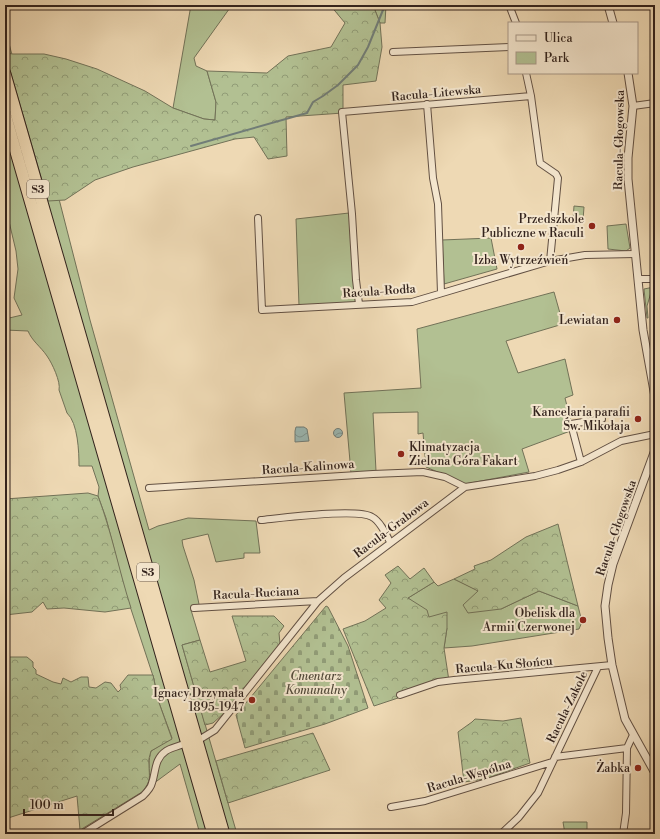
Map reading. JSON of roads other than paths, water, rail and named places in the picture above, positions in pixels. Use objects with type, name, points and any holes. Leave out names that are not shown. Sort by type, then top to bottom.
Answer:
[{"type":"highway","name":"S3","points":[[5,74],[67,308],[213,834]]},
{"type":"highway","name":"S3","points":[[5,114],[67,308],[224,834]]},
{"type":"street","points":[[509,5],[516,22]]},
{"type":"street","points":[[608,5],[613,22]]},
{"type":"street","points":[[393,52],[508,47]]},
{"type":"street","points":[[526,74],[531,96],[540,163],[556,174],[558,178],[550,261]]},
{"type":"street","name":"Racula-Głogowska","points":[[628,74],[633,106],[628,171],[645,348],[655,397]]},
{"type":"street","name":"Racula-Litewska","points":[[359,304],[342,112],[531,96]]},
{"type":"street","points":[[633,106],[655,103]]},
{"type":"street","points":[[427,104],[433,178],[438,204],[440,293]]},
{"type":"street","name":"Racula-Rodła","points":[[258,218],[262,310],[412,302],[550,261],[586,255],[635,254]]},
{"type":"street","points":[[638,280],[655,279]]},
{"type":"street","points":[[581,462],[571,424],[602,419]]},
{"type":"street","name":"Racula-Grabowa","points":[[202,738],[215,730],[318,601],[390,542],[465,487],[535,476],[581,462],[621,441],[655,434]]},
{"type":"street","name":"Racula-Głogowska","points":[[655,450],[619,546],[608,585],[605,617],[612,665],[625,719],[655,773]]},
{"type":"street","name":"Racula-Kalinowa","points":[[149,488],[365,474],[423,472],[445,478],[465,487]]},
{"type":"street","points":[[261,520],[356,513],[366,514],[373,517],[377,521],[390,542]]},
{"type":"street","name":"Racula-Ruciana","points":[[194,608],[318,601]]},
{"type":"street","name":"Racula-Ku Słońcu","points":[[400,695],[438,682],[612,665]]},
{"type":"street","name":"Racula-Zakole","points":[[501,834],[520,817],[534,799],[598,667]]},
{"type":"street","points":[[623,834],[626,813],[627,748],[633,735]]},
{"type":"street","points":[[82,834],[143,796],[152,784],[158,759],[165,752],[181,745]]},
{"type":"street","name":"Racula-Zakole","points":[[553,759],[627,748]]},
{"type":"street","name":"Racula-Wspólna","points":[[391,807],[425,801],[553,759]]},
{"type":"water","points":[[296,427],[304,427],[307,429],[309,441],[295,442]]},
{"type":"water","points":[[338,428],[343,433],[338,438],[333,433]]},
{"type":"waterway","points":[[191,146],[307,113],[313,102],[338,85],[358,65],[368,47],[385,5]]},
{"type":"place","name":"Przedszkole Publiczne w Raculi","points":[[592,226]]},
{"type":"place","name":"Izba Wytrzeźwień","points":[[521,247]]},
{"type":"place","name":"Lewiatan","points":[[617,320]]},
{"type":"place","name":"Kancelaria parafii Św. Mikołaja","points":[[638,419]]},
{"type":"place","name":"Klimatyzacja Zielona Góra Fakart","points":[[401,454]]},
{"type":"place","name":"Obelisk dla Armii Czerwonej","points":[[583,620]]},
{"type":"place","name":"Ignacy Drzymała 1895-1947","points":[[252,700]]},
{"type":"place","name":"Żabka","points":[[638,768]]},
{"type":"park label","name":"Cmentarz Komunalny","points":[[316,683]]}]
